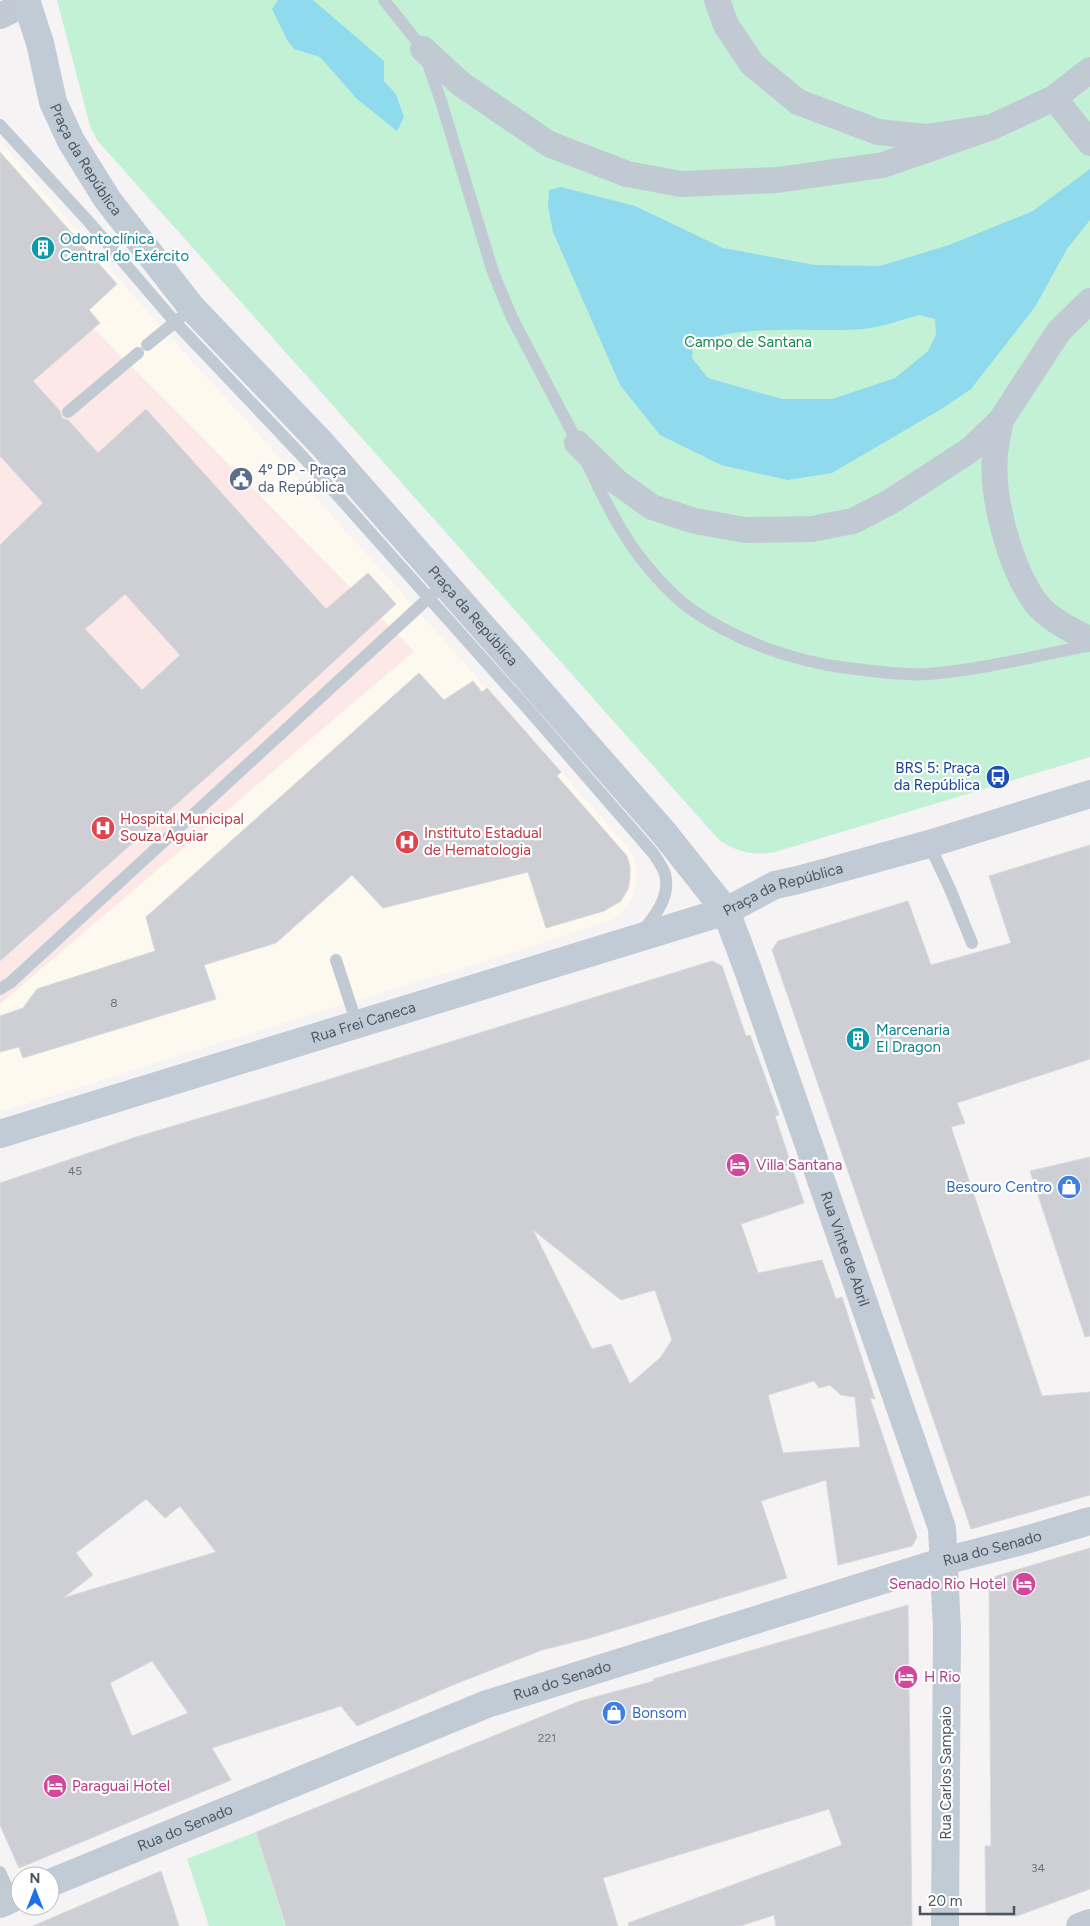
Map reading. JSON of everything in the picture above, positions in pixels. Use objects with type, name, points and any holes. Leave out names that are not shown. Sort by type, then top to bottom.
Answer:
[{"type":"street","points":[[717,0],[726,24],[752,64],[798,102],[878,132],[926,137],[992,127]]},
{"type":"street","points":[[0,16],[28,1]]},
{"type":"street","name":"Praça da República","points":[[28,1],[40,43],[53,102],[71,141],[184,315],[322,444],[436,591],[664,833],[726,911],[775,885],[929,844],[1090,794]]},
{"type":"street","points":[[423,49],[461,84],[550,144],[627,174],[681,184],[777,180],[883,165],[992,127],[1054,98],[1090,70]]},
{"type":"street","points":[[1054,98],[1090,143]]},
{"type":"street","points":[[577,443],[617,482],[652,507],[695,521],[745,530],[812,529],[853,521],[890,502],[970,450],[1001,420],[1059,331],[1090,301]]},
{"type":"street","points":[[1001,420],[995,455],[997,492],[1004,528],[1016,566],[1037,604],[1065,628],[1090,639]]},
{"type":"street","name":"Rua Frei Caneca","points":[[0,1134],[726,911]]},
{"type":"street","name":"Rua Vinte de Abril","points":[[726,911],[752,979],[942,1528],[944,1561]]},
{"type":"street","name":"Rua do Senado","points":[[60,1879],[487,1704],[944,1561],[1022,1541],[1090,1520]]},
{"type":"street","name":"Rua Carlos Sampaio","points":[[944,1561],[947,1629],[945,1926]]},
{"type":"street","points":[[1079,1926],[1090,1922]]},
{"type":"lane","points":[[384,0],[423,49],[441,101],[493,272],[512,318],[603,497],[627,538],[660,580],[691,609],[731,633],[772,651],[825,665],[881,672],[928,674],[996,665],[1090,645]]},
{"type":"lane","name":"Praça da República","points":[[0,125],[89,222],[184,315]]},
{"type":"lane","points":[[68,412],[184,315]]},
{"type":"lane","points":[[0,989],[11,982],[436,591]]},
{"type":"lane","name":"Praça da República","points":[[436,591],[653,853],[665,874],[666,887],[657,914],[636,939]]},
{"type":"lane","points":[[929,844],[972,943]]},
{"type":"lane","points":[[336,960],[357,1024]]},
{"type":"lane","points":[[0,1872],[10,1897]]},
{"type":"shaded area","points":[[0,142],[147,311],[429,623],[627,846],[634,858],[637,870],[636,884],[632,899],[614,919],[503,956],[0,1112]]},
{"type":"shaded area","name":"Hospital Municipal Souza Aguiar","points":[[93,328],[414,651],[0,1004],[0,397]]},
{"type":"green space","name":"Campo de Santana","points":[[57,0],[1090,0],[1090,757],[775,852],[760,854],[746,852],[732,848],[719,840],[97,140],[90,126]]},
{"type":"green space","points":[[256,1832],[285,1926],[209,1926],[187,1859]]},
{"type":"water","points":[[278,0],[313,0],[384,61],[384,81],[396,94],[404,117],[397,131],[357,99],[320,57],[294,49],[287,40],[272,9]]},
{"type":"water","points":[[1090,169],[1090,220],[1067,249],[1035,307],[971,389],[943,408],[832,473],[788,480],[721,465],[660,435],[620,385],[553,232],[548,206],[549,190],[561,187],[635,206],[723,248],[815,265],[880,266],[949,245],[1033,211]],"holes":[[[919,315],[935,319],[936,335],[928,351],[895,378],[832,399],[782,399],[708,378],[692,358],[693,345],[731,333],[776,330],[863,329]]]},
{"type":"building","name":"Hospital Municipal Souza Aguiar","points":[[0,152],[117,284],[89,310],[100,323],[33,381],[60,411],[62,418],[68,420],[98,453],[146,409],[326,609],[368,573],[396,604],[253,736],[0,961],[0,545],[43,503],[0,456]],"holes":[[[125,594],[180,655],[142,690],[85,629]]]},
{"type":"building","points":[[419,673],[444,700],[473,681],[482,692],[487,688],[561,772],[557,776],[627,856],[630,878],[628,889],[621,901],[604,911],[546,928],[528,872],[383,908],[352,875],[276,943],[204,965],[216,999],[23,1058],[19,1047],[0,1052],[0,1016],[23,1008],[37,989],[155,951],[146,917]]},
{"type":"building","points":[[1090,845],[1090,1059],[957,1103],[965,1123],[951,1127],[1042,1396],[1090,1392],[1090,1495],[971,1529],[772,950],[778,941],[908,901],[931,965],[1011,943],[989,876]]},
{"type":"building","points":[[712,961],[722,966],[746,1036],[750,1035],[779,1115],[775,1116],[804,1203],[741,1224],[758,1273],[822,1260],[836,1299],[842,1297],[875,1399],[870,1398],[917,1537],[912,1546],[838,1565],[826,1480],[761,1501],[787,1578],[590,1638],[542,1650],[357,1726],[341,1706],[212,1748],[231,1780],[24,1866],[18,1866],[0,1825],[0,1183],[136,1137]],"holes":[[[533,1230],[621,1300],[655,1290],[672,1340],[660,1358],[630,1384],[611,1344],[592,1349]],[[814,1381],[819,1388],[830,1385],[841,1395],[855,1397],[860,1447],[783,1453],[768,1395]],[[146,1499],[165,1518],[180,1506],[216,1552],[63,1598],[93,1575],[76,1553]],[[152,1661],[188,1713],[132,1736],[110,1683]]]},
{"type":"building","points":[[1090,1157],[1090,1336],[1085,1337],[1030,1171]]},
{"type":"building","points":[[1090,1548],[1090,1889],[1017,1916],[986,1915],[985,1846],[991,1846],[989,1586],[996,1576]]},
{"type":"building","points":[[908,1605],[912,1926],[776,1926],[774,1915],[740,1926],[629,1926],[628,1923],[842,1845],[829,1809],[603,1878],[618,1926],[286,1926],[256,1832],[580,1701],[654,1681],[653,1679]]},
{"type":"building","points":[[161,1871],[179,1926],[33,1926],[60,1916],[60,1914]]},
{"type":"place","name":"Odontoclínica Central do Exército","points":[[43,248]]},
{"type":"place","name":"4º DP - Praça da República","points":[[241,479]]},
{"type":"place","name":"BRS 5: Praça da República","points":[[998,777]]},
{"type":"place","name":"Hospital Municipal Souza Aguiar","points":[[103,828]]},
{"type":"place","name":"Instituto Estadual de Hematologia","points":[[407,842]]},
{"type":"place","name":"Marcenaria El Dragon","points":[[858,1039]]},
{"type":"place","name":"Villa Santana","points":[[738,1165]]},
{"type":"place","name":"Besouro Centro","points":[[1069,1187]]},
{"type":"place","name":"Senado Rio Hotel","points":[[1024,1584]]},
{"type":"place","name":"H Rio","points":[[906,1677]]},
{"type":"place","name":"Bonsom","points":[[614,1713]]},
{"type":"place","name":"Paraguai Hotel","points":[[55,1786]]}]
